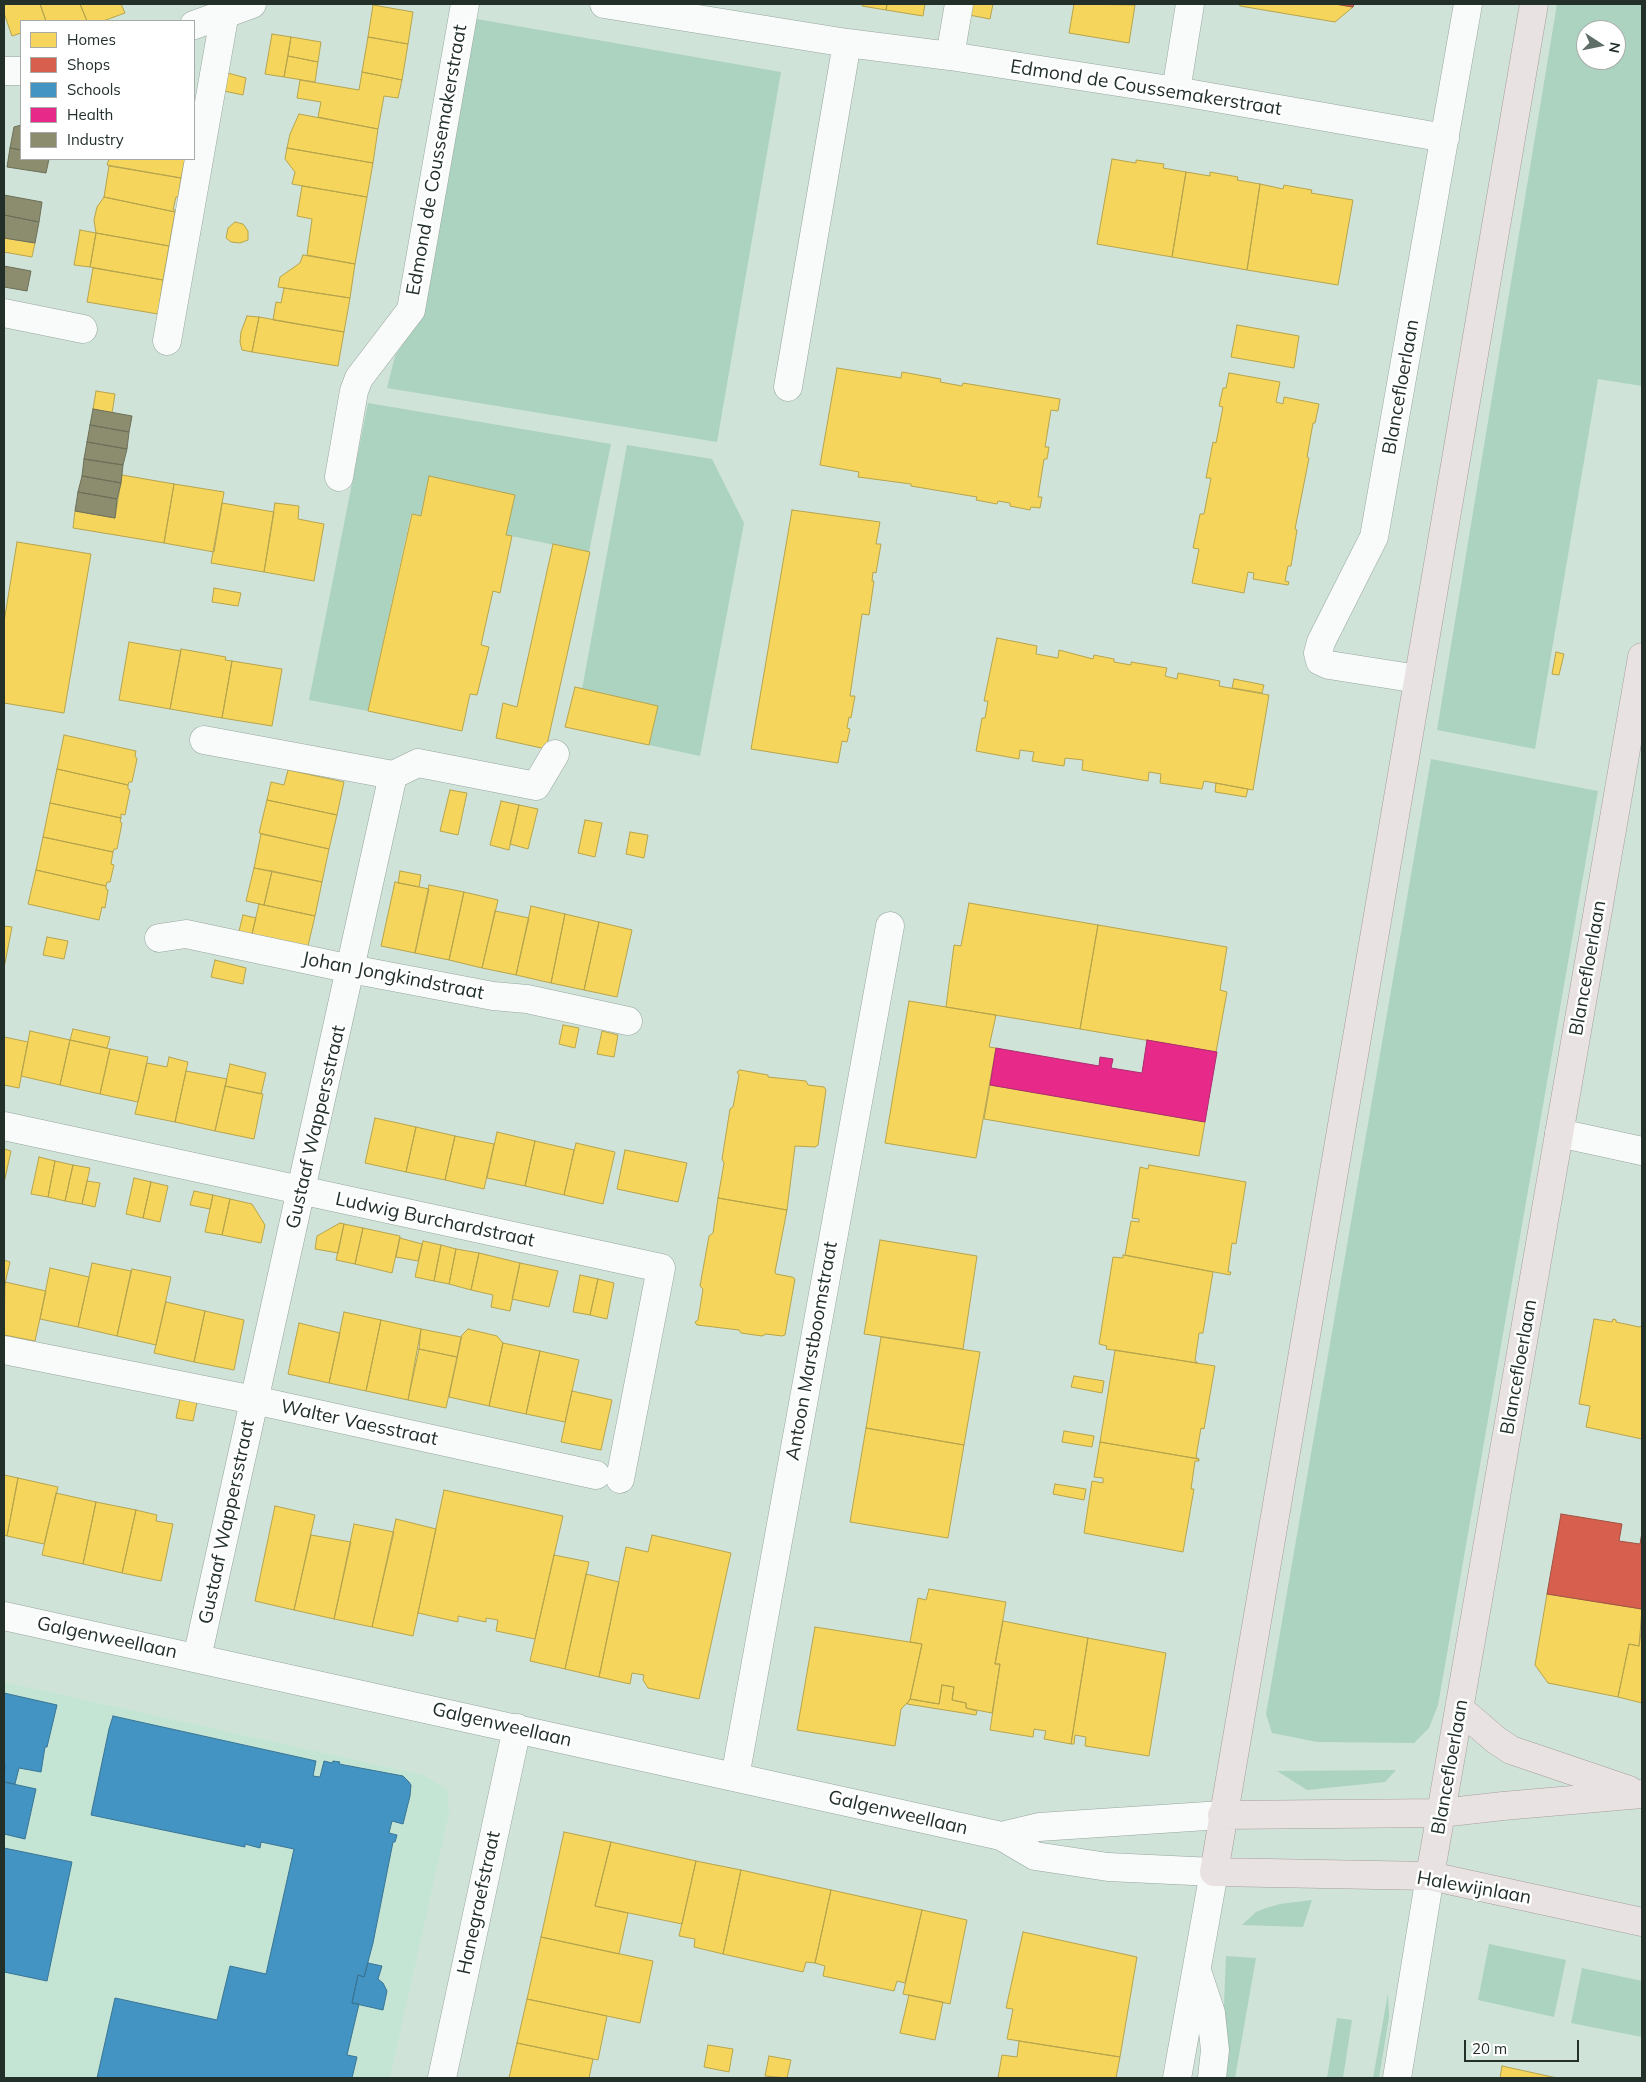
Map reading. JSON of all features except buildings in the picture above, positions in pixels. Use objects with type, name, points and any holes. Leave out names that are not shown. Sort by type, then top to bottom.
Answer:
[{"type":"main road","points":[[1214,1872],[1222,1815],[1534,4]]},
{"type":"main road","name":"Blancefloerlaan","points":[[1430,1876],[1440,1813],[1461,1710],[1559,1133],[1637,716],[1642,657]]},
{"type":"main road","points":[[1461,1710],[1511,1750],[1641,1793]]},
{"type":"main road","points":[[1222,1815],[1440,1813],[1641,1793]]},
{"type":"main road","name":"Halewijnlaan","points":[[1214,1872],[1430,1876],[1642,1922]]},
{"type":"street","points":[[195,25],[224,12],[252,4]]},
{"type":"street","name":"Edmond de Coussemakerstraat","points":[[339,476],[354,391],[359,378],[411,310],[465,4]]},
{"type":"street","name":"Edmond de Coussemakerstraat","points":[[604,4],[694,12],[847,44],[950,56],[1445,138]]},
{"type":"street","points":[[950,56],[959,4]]},
{"type":"street","points":[[1176,92],[1190,4]]},
{"type":"street","name":"Blancefloerlaan","points":[[1418,679],[1329,665],[1320,661],[1318,653],[1320,642],[1374,537],[1468,4]]},
{"type":"street","points":[[167,341],[224,12]]},
{"type":"street","points":[[788,387],[847,44]]},
{"type":"street","points":[[4,71],[20,71]]},
{"type":"street","points":[[4,313],[83,329]]},
{"type":"street","points":[[204,740],[393,775],[418,763],[536,786],[555,754]]},
{"type":"street","name":"Gustaaf Wappersstraat","points":[[197,1658],[393,775]]},
{"type":"street","name":"Antoon Marstboomstraat","points":[[735,1777],[890,926]]},
{"type":"street","name":"Johan Jongkindstraat","points":[[159,938],[186,934],[351,969],[493,996],[527,998],[628,1020]]},
{"type":"street","name":"Ludwig Burchardstraat","points":[[4,1126],[301,1192],[661,1268],[608,1477]]},
{"type":"street","points":[[1559,1133],[1642,1151]]},
{"type":"street","name":"Walter Vaesstraat","points":[[4,1350],[254,1400],[608,1477]]},
{"type":"street","name":"Galgenweellaan","points":[[4,1616],[1000,1836],[1035,1856],[1071,1863],[1108,1867],[1214,1872]]},
{"type":"street","name":"Hanegraefstraat","points":[[442,2078],[517,1728]]},
{"type":"street","name":"Galgenweellaan","points":[[1000,1836],[1039,1827],[1222,1815]]},
{"type":"street","points":[[1177,2078],[1195,1967],[1214,1872]]},
{"type":"street","name":"Blancefloerlaan","points":[[1397,2078],[1430,1876]]},
{"type":"street","points":[[1195,1967],[1211,2013],[1215,2050],[1212,2078]]},
{"type":"shaded area","points":[[1557,4],[1642,4],[1642,386],[1598,379],[1535,749],[1437,730]]},
{"type":"shaded area","points":[[471,18],[781,72],[717,442],[387,388],[395,356],[419,319]]},
{"type":"shaded area","points":[[368,403],[611,444],[589,552],[506,535],[429,477],[421,516],[411,514],[368,711],[309,700]]},
{"type":"shaded area","points":[[627,445],[712,459],[744,523],[700,756],[649,745],[658,706],[582,689]]},
{"type":"shaded area","points":[[1431,759],[1598,791],[1438,1705],[1429,1728],[1414,1743],[1317,1742],[1272,1733],[1266,1714]]},
{"type":"shaded area","points":[[4,1682],[423,1775],[447,1789],[449,1813],[390,2078],[4,2078]]},
{"type":"shaded area","points":[[1396,1770],[1385,1782],[1307,1790],[1277,1771]]},
{"type":"shaded area","points":[[1312,1900],[1303,1927],[1242,1925],[1256,1912],[1266,1908],[1280,1904]]},
{"type":"shaded area","points":[[1489,1944],[1566,1960],[1554,2017],[1478,2000]]},
{"type":"shaded area","points":[[1226,1956],[1256,1958],[1235,2078],[1221,2078]]},
{"type":"shaded area","points":[[1582,1968],[1642,1981],[1642,2037],[1571,2023]]},
{"type":"shaded area","points":[[1388,1993],[1389,2017],[1379,2078],[1373,2078]]},
{"type":"shaded area","points":[[1337,2018],[1352,2020],[1343,2078],[1327,2078]]}]
